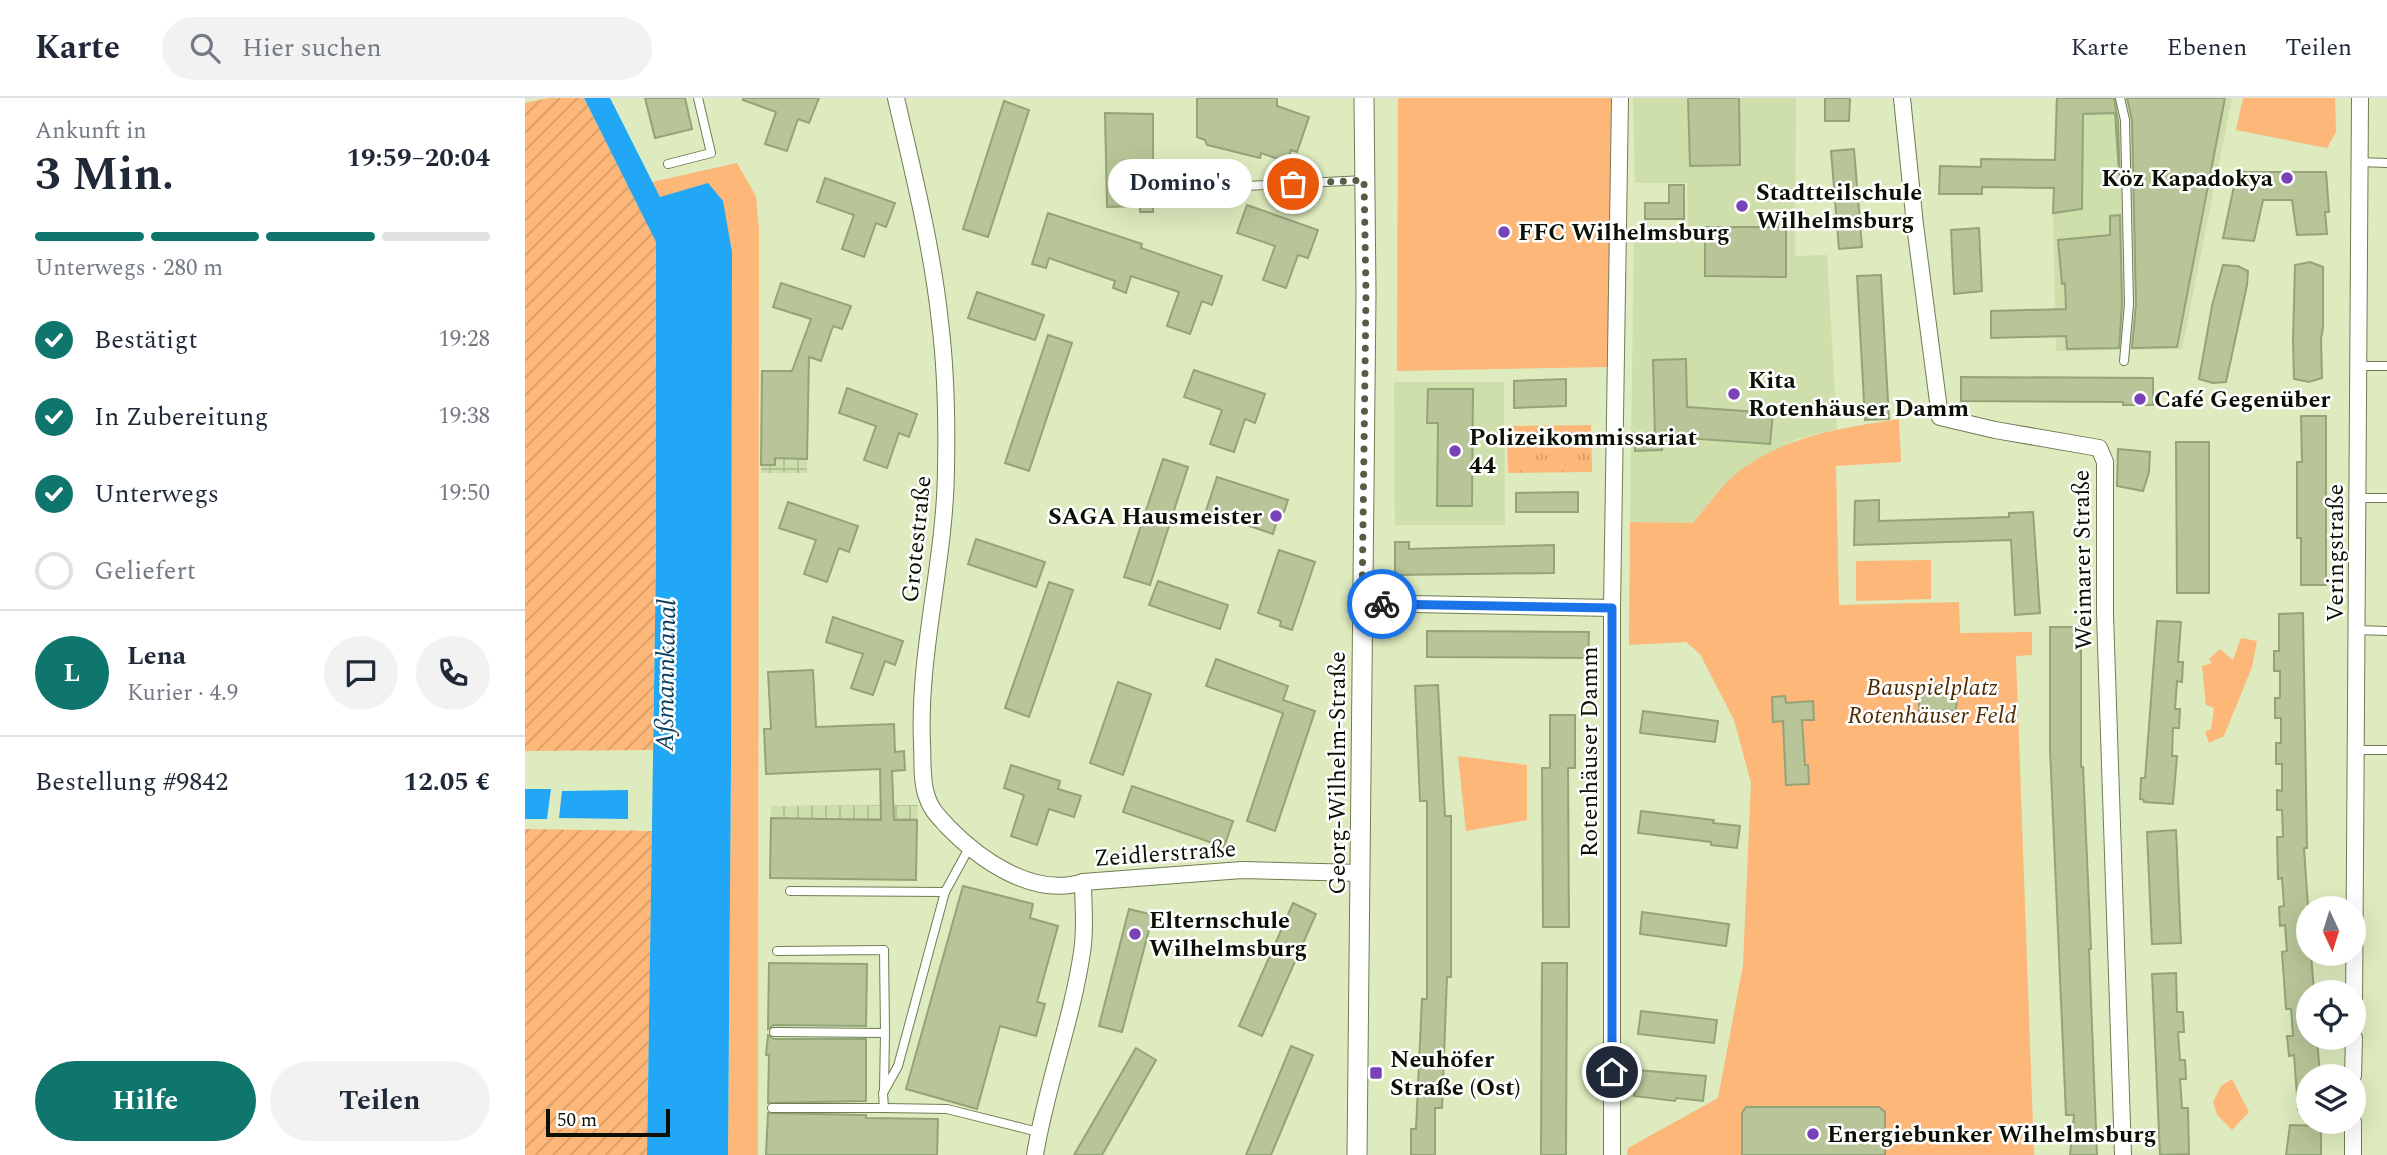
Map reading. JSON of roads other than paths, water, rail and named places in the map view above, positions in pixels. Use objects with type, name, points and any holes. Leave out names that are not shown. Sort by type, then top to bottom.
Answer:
[{"type":"street","name":"Grotestraße","points":[[897,98],[939,310],[944,393],[945,492],[921,716],[924,782],[932,810],[969,848],[1016,877],[1047,885],[1073,885],[1083,882]]},
{"type":"street","name":"Georg-Wilhelm-Straße","points":[[1357,1155],[1366,294],[1364,98]]},
{"type":"street","name":"Rotenhäuser Damm","points":[[1612,1155],[1612,608],[1620,98]]},
{"type":"street","name":"Weimarer Straße","points":[[1902,98],[1940,417],[1995,430],[2099,448],[2105,463],[2105,614],[2123,1155]]},
{"type":"street","name":"Veringstraße","points":[[2354,980],[2360,98]]},
{"type":"street","points":[[1362,603],[1612,608]]},
{"type":"street","name":"Zeidlerstraße","points":[[1035,1155],[1038,1132],[1062,1048],[1083,949],[1083,882],[1242,870],[1361,873]]},
{"type":"street","points":[[2353,1134],[2353,1155]]},
{"type":"lane","points":[[668,164],[711,153],[698,98]]},
{"type":"lane","points":[[2120,98],[2125,120],[2129,304],[2124,360]]},
{"type":"lane","points":[[2360,162],[2387,163]]},
{"type":"lane","points":[[1134,187],[1245,186],[1364,180]]},
{"type":"lane","points":[[2359,366],[2387,366]]},
{"type":"lane","points":[[2358,498],[2387,498]]},
{"type":"lane","points":[[2357,630],[2387,631]]},
{"type":"lane","points":[[2356,750],[2387,750]]},
{"type":"lane","points":[[883,1093],[898,1066],[945,892],[969,848]]},
{"type":"lane","points":[[790,891],[945,892]]},
{"type":"lane","points":[[777,951],[884,950],[884,1108]]},
{"type":"lane","points":[[774,1032],[885,1033]]},
{"type":"lane","points":[[772,1108],[947,1110],[1038,1132]]},
{"type":"water","name":"Aßmannkanal","points":[[584,98],[610,98],[660,197],[708,183],[723,201],[732,252],[728,1155],[647,1155],[656,559],[656,242]]},
{"type":"water","points":[[525,789],[551,789],[547,819],[525,819]]},
{"type":"water","points":[[628,790],[628,819],[559,818],[562,791]]},
{"type":"place","name":"Köz Kapadokya","points":[[2287,178]]},
{"type":"place","name":"Domino's","points":[[1293,184]]},
{"type":"place","name":"Stadtteilschule Wilhelmsburg","points":[[1742,206]]},
{"type":"place","name":"FFC Wilhelmsburg","points":[[1504,232]]},
{"type":"place","name":"Kita Rotenhäuser Damm","points":[[1734,394]]},
{"type":"place","name":"Café Gegenüber","points":[[2140,399]]},
{"type":"place","name":"Polizeikommissariat 44","points":[[1455,451]]},
{"type":"place","name":"SAGA Hausmeister","points":[[1276,516]]},
{"type":"place","name":"Elternschule Wilhelmsburg","points":[[1135,934]]},
{"type":"place","name":"Neuhöfer Straße (Ost)","points":[[1376,1073]]},
{"type":"place","name":"Energiebunker Wilhelmsburg","points":[[1813,1134]]},
{"type":"park label","name":"Bauspielplatz Rotenhäuser Feld","points":[[1932,701]]}]
